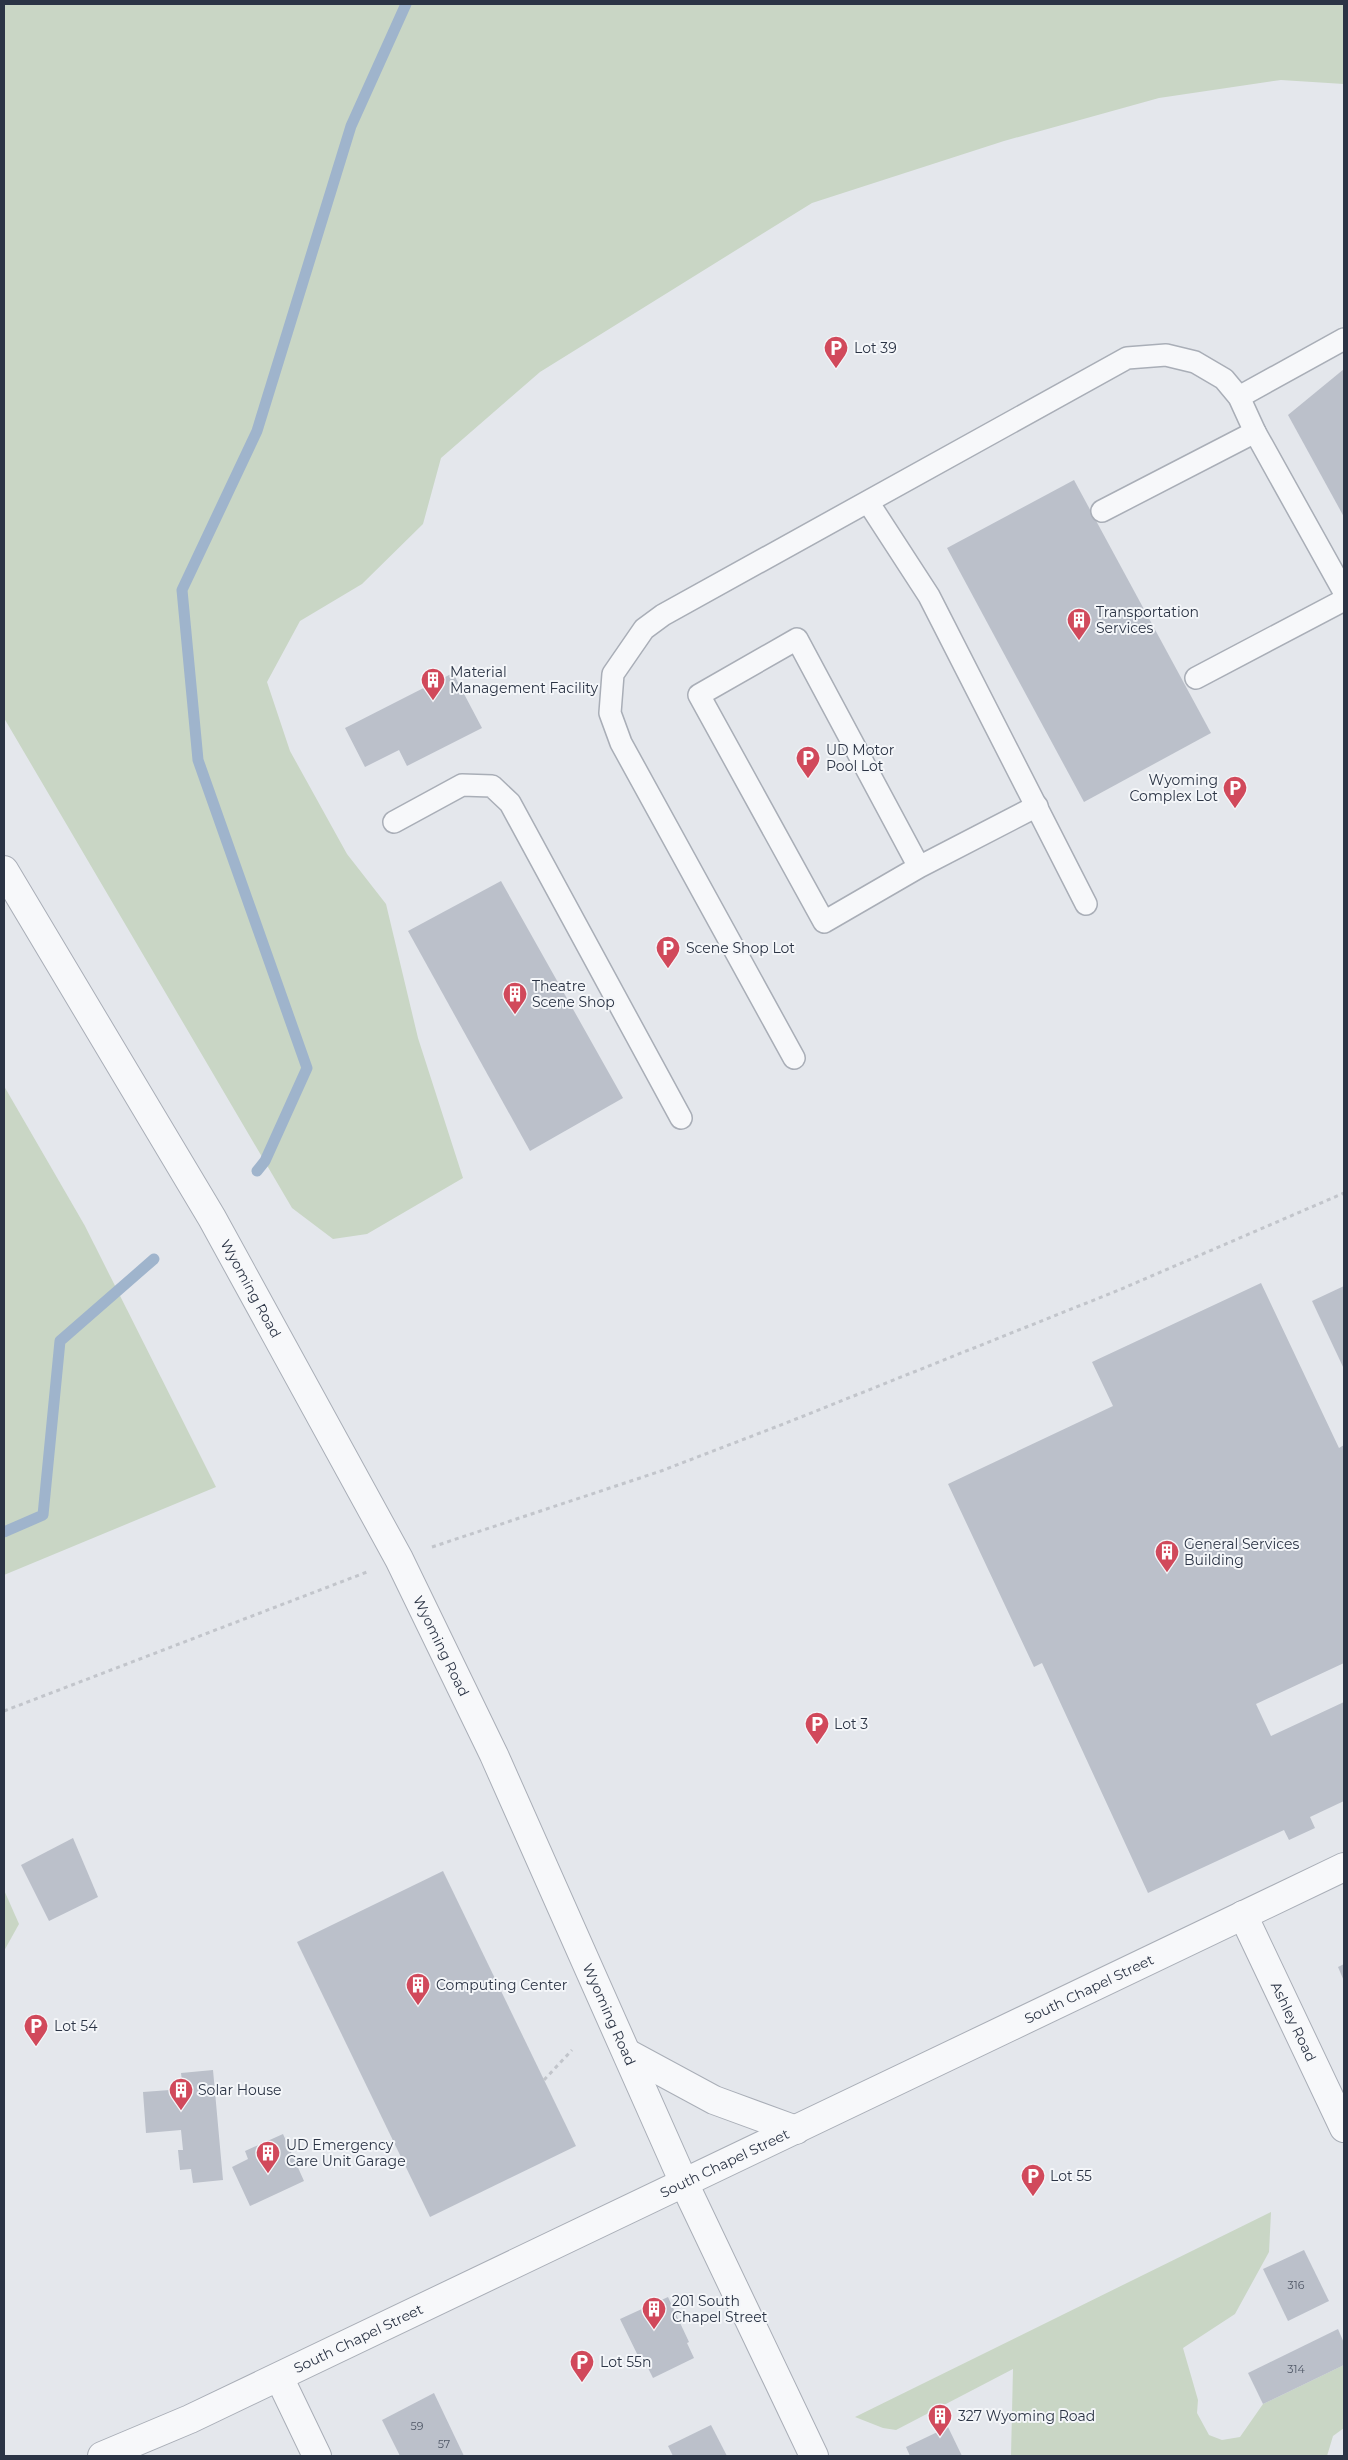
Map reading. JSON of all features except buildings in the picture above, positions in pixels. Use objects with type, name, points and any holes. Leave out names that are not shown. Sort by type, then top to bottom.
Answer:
[{"type":"street","name":"Wyoming Road","points":[[4,870],[217,1226],[399,1559],[494,1755],[684,2183],[814,2456]]},
{"type":"street","name":"South Chapel Street","points":[[102,2456],[190,2419],[1344,1867]]},
{"type":"street","name":"Ashley Road","points":[[1243,1915],[1344,2128]]},
{"type":"street","points":[[627,2053],[714,2100],[796,2130]]},
{"type":"street","points":[[279,2376],[317,2456]]},
{"type":"lane","points":[[1239,397],[1344,339]]},
{"type":"lane","points":[[794,1058],[621,743],[610,713],[613,674],[644,629],[663,615],[1128,358],[1166,355],[1196,362],[1224,379],[1239,397],[1255,432],[1344,592]]},
{"type":"lane","points":[[1102,511],[1255,432]]},
{"type":"lane","points":[[868,502],[929,596],[1086,904]]},
{"type":"lane","points":[[1196,678],[1344,600]]},
{"type":"lane","points":[[919,867],[797,639],[699,695],[824,922],[919,867],[1036,806]]},
{"type":"lane","points":[[394,822],[462,785],[492,786],[510,803],[681,1118]]},
{"type":"path","points":[[446,1542],[661,1471],[786,1423],[1119,1290],[1344,1193]]},
{"type":"path","points":[[4,1711],[349,1578]]},
{"type":"path","points":[[544,2080],[572,2050]]},
{"type":"green space","points":[[4,4],[1344,4],[1344,84],[1281,80],[1159,98],[1004,141],[812,203],[540,372],[441,458],[423,524],[362,584],[300,621],[267,682],[290,751],[347,854],[386,904],[418,1038],[463,1178],[367,1234],[333,1239],[292,1208],[4,718]]},
{"type":"green space","points":[[4,1086],[85,1226],[216,1487],[4,1575]]},
{"type":"green space","points":[[4,1890],[19,1924],[4,1951]]},
{"type":"green space","points":[[1271,2212],[1269,2252],[1235,2314],[1183,2348],[1198,2400],[1197,2413],[1209,2435],[1222,2440],[1240,2437],[1263,2404],[1344,2365],[1344,2428],[1333,2436],[1327,2456],[1011,2456],[1013,2369],[896,2430],[883,2428],[855,2417]]},
{"type":"waterway","points":[[257,1171],[265,1161],[307,1068],[198,760],[182,590],[257,431],[351,126],[406,4]]},
{"type":"waterway","points":[[4,1532],[43,1515],[60,1341],[154,1259]]},
{"type":"place","name":"Lot 39","points":[[836,369]]},
{"type":"place","name":"Transportation Services","points":[[1079,641]]},
{"type":"place","name":"Material Management Facility","points":[[433,701]]},
{"type":"place","name":"UD Motor Pool Lot","points":[[808,779]]},
{"type":"place","name":"Wyoming Complex Lot","points":[[1235,809]]},
{"type":"place","name":"Scene Shop Lot","points":[[668,969]]},
{"type":"place","name":"Theatre Scene Shop","points":[[515,1015]]},
{"type":"place","name":"General Services Building","points":[[1167,1573]]},
{"type":"place","name":"Lot 3","points":[[817,1745]]},
{"type":"place","name":"Computing Center","points":[[418,2006]]},
{"type":"place","name":"Lot 54","points":[[36,2047]]},
{"type":"place","name":"Solar House","points":[[181,2111]]},
{"type":"place","name":"UD Emergency Care Unit Garage","points":[[268,2174]]},
{"type":"place","name":"Lot 55","points":[[1033,2197]]},
{"type":"place","name":"201 South Chapel Street","points":[[654,2330]]},
{"type":"place","name":"Lot 55n","points":[[582,2383]]},
{"type":"place","name":"327 Wyoming Road","points":[[940,2437]]}]
